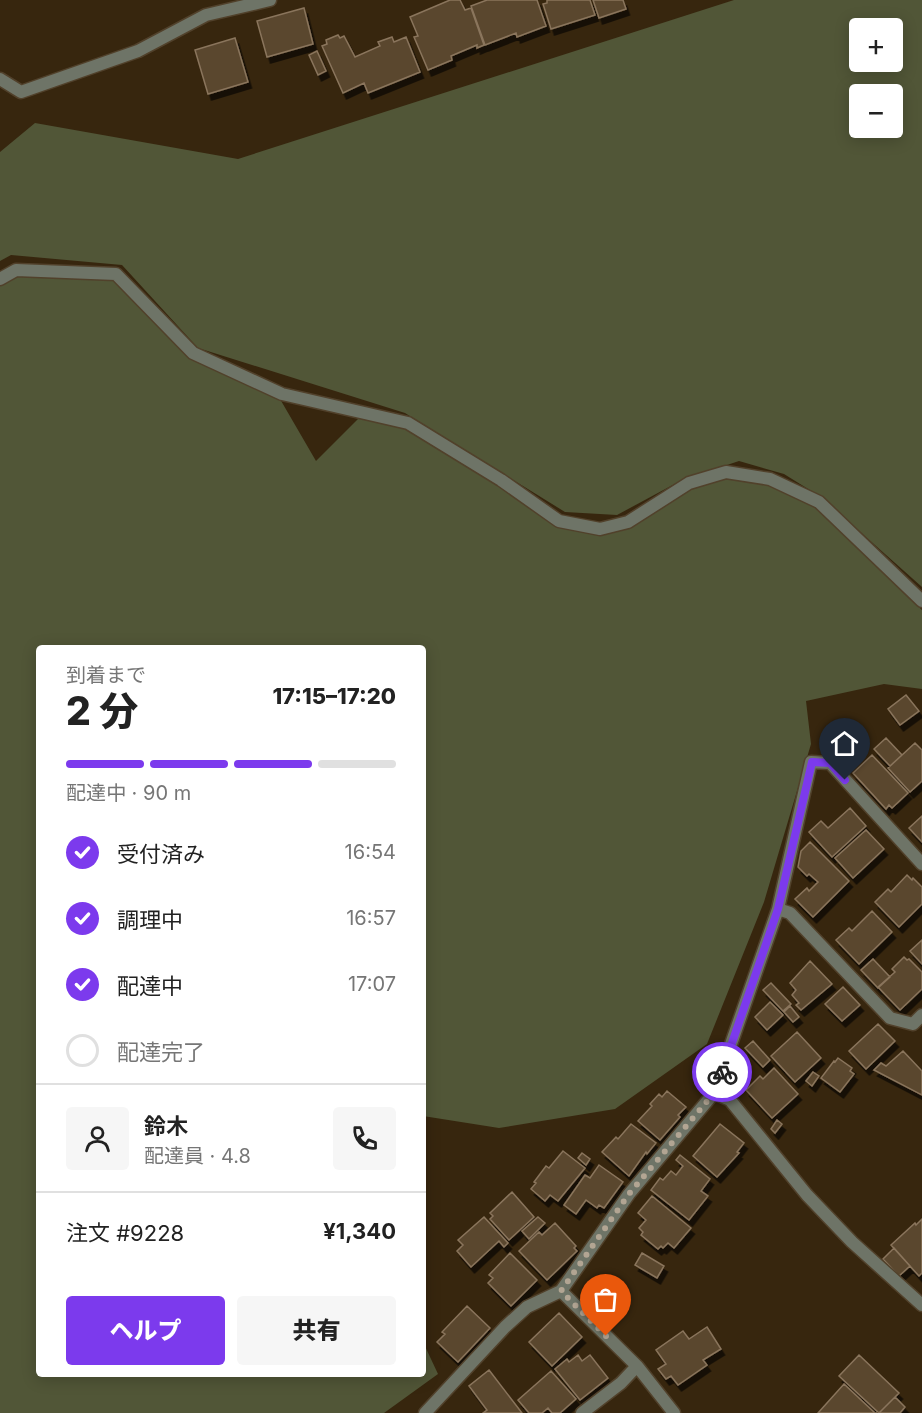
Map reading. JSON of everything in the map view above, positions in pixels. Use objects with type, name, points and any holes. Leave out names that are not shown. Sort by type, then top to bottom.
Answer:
[{"type":"street","points":[[0,80],[21,92],[42,86],[138,51],[206,15],[270,0]]},
{"type":"street","points":[[0,279],[16,270],[116,274],[193,353],[282,394],[408,423],[501,480],[559,521],[600,529],[628,522],[689,483],[726,472],[770,479],[819,502],[922,601]]},
{"type":"street","points":[[425,1413],[505,1327],[527,1307],[561,1291],[629,1194],[714,1093],[778,909],[812,762],[830,763],[922,864]]},
{"type":"street","points":[[778,909],[790,912],[890,1018],[913,1024],[922,1016]]},
{"type":"street","points":[[714,1093],[730,1101],[807,1195],[852,1242],[922,1305]]},
{"type":"street","points":[[561,1291],[637,1366],[674,1413]]},
{"type":"street","points":[[582,1413],[621,1383],[637,1366]]},
{"type":"green space","points":[[734,0],[922,0],[922,587],[821,497],[784,474],[739,461],[682,480],[617,515],[565,512],[405,413],[198,348],[122,265],[11,255],[0,261],[0,152],[35,123],[238,159]]},
{"type":"green space","points":[[17,276],[114,280],[189,358],[280,399],[316,461],[360,417],[406,428],[497,485],[557,527],[601,535],[630,527],[692,488],[726,477],[768,485],[816,506],[922,610],[922,689],[884,684],[806,701],[811,744],[764,902],[707,1044],[615,1109],[499,1128],[426,1116],[426,645],[36,645],[36,1377],[426,1377],[426,1348],[438,1374],[384,1413],[0,1413],[0,285]]},
{"type":"building","points":[[450,0],[460,0],[465,10],[471,8],[484,45],[477,48],[477,45],[451,56],[452,60],[428,70],[414,37],[418,36],[410,17]]},
{"type":"building","points":[[487,0],[537,0],[546,26],[517,37],[516,33],[485,45],[471,6]]},
{"type":"building","points":[[547,0],[590,0],[595,15],[551,29],[543,4],[547,3]]},
{"type":"building","points":[[593,0],[623,0],[626,9],[599,18]]},
{"type":"building","points":[[304,8],[313,44],[267,57],[257,21]]},
{"type":"building","points":[[338,35],[340,38],[344,36],[355,57],[380,46],[378,42],[392,37],[394,42],[406,37],[420,72],[368,93],[364,83],[343,93],[322,46],[327,44],[326,40]]},
{"type":"building","points":[[235,38],[248,82],[208,94],[195,50]]},
{"type":"building","points":[[317,51],[326,71],[318,75],[309,55]]},
{"type":"building","points":[[906,695],[919,711],[900,725],[888,709]]},
{"type":"building","points":[[886,738],[902,755],[890,766],[874,749]]},
{"type":"building","points":[[915,743],[922,750],[922,781],[910,792],[888,768]]},
{"type":"building","points":[[872,755],[908,793],[892,808],[889,805],[886,809],[853,773]]},
{"type":"building","points":[[850,808],[866,826],[832,857],[809,832],[821,821],[828,828]]},
{"type":"building","points":[[922,816],[922,842],[909,828]]},
{"type":"building","points":[[866,830],[884,849],[853,878],[835,858]]},
{"type":"building","points":[[810,842],[849,881],[813,917],[795,899],[807,888],[809,891],[818,882],[798,867],[801,851]]},
{"type":"building","points":[[907,875],[922,887],[922,904],[899,927],[875,902],[888,889],[891,892]]},
{"type":"building","points":[[872,911],[892,932],[859,964],[836,940],[849,928],[852,931]]},
{"type":"building","points":[[922,940],[922,964],[910,951]]},
{"type":"building","points":[[904,957],[922,972],[922,989],[900,1010],[878,987],[895,972],[892,969]]},
{"type":"building","points":[[873,959],[890,977],[878,988],[861,970]]},
{"type":"building","points":[[810,961],[832,984],[801,1010],[796,1005],[799,1003],[792,995],[796,990],[790,983]]},
{"type":"building","points":[[771,983],[791,1004],[783,1011],[763,990]]},
{"type":"building","points":[[843,987],[860,1005],[842,1021],[825,1004]]},
{"type":"building","points":[[770,1002],[783,1015],[767,1030],[755,1017]]},
{"type":"building","points":[[790,1006],[799,1017],[793,1022],[784,1012]]},
{"type":"building","points":[[878,1024],[895,1041],[866,1069],[849,1051]]},
{"type":"building","points":[[797,1032],[821,1058],[795,1082],[771,1056]]},
{"type":"building","points":[[753,1041],[770,1060],[763,1067],[745,1048]]},
{"type":"building","points":[[903,1051],[922,1071],[922,1095],[874,1070],[881,1063],[886,1066]]},
{"type":"building","points":[[838,1058],[852,1068],[850,1071],[854,1074],[840,1092],[821,1078]]},
{"type":"building","points":[[774,1068],[798,1094],[772,1118],[746,1090],[760,1076],[763,1079]]},
{"type":"building","points":[[813,1072],[819,1076],[812,1086],[806,1081]]},
{"type":"building","points":[[667,1091],[686,1107],[660,1140],[638,1121],[652,1106],[650,1104],[659,1094],[662,1097]]},
{"type":"building","points":[[777,1120],[782,1124],[775,1133],[771,1129]]},
{"type":"building","points":[[631,1124],[656,1143],[647,1154],[646,1152],[629,1176],[602,1152]]},
{"type":"building","points":[[720,1124],[744,1143],[737,1152],[739,1153],[717,1177],[693,1156]]},
{"type":"building","points":[[563,1151],[585,1168],[558,1201],[550,1195],[545,1201],[531,1189],[546,1166],[549,1168]]},
{"type":"building","points":[[582,1153],[590,1159],[586,1165],[578,1158]]},
{"type":"building","points":[[680,1155],[710,1179],[701,1191],[708,1196],[689,1220],[651,1190],[660,1178],[663,1180],[671,1171],[676,1175],[683,1166],[676,1160]]},
{"type":"building","points":[[599,1165],[623,1182],[604,1208],[599,1205],[597,1208],[586,1200],[576,1214],[564,1205],[585,1175],[590,1178]]},
{"type":"building","points":[[512,1192],[534,1217],[509,1240],[490,1219],[493,1216],[490,1213]]},
{"type":"building","points":[[652,1196],[691,1228],[674,1248],[668,1243],[658,1249],[641,1235],[643,1232],[639,1228],[646,1220],[638,1213]]},
{"type":"building","points":[[484,1217],[508,1243],[504,1247],[499,1241],[471,1267],[457,1251],[463,1245],[458,1240]]},
{"type":"building","points":[[538,1217],[545,1223],[529,1239],[522,1231]]},
{"type":"building","points":[[922,1219],[922,1273],[919,1276],[891,1245]]},
{"type":"building","points":[[555,1223],[576,1246],[574,1248],[577,1251],[547,1280],[519,1251],[539,1232],[542,1235]]},
{"type":"building","points":[[894,1248],[910,1266],[899,1276],[883,1259]]},
{"type":"building","points":[[510,1253],[537,1280],[511,1306],[488,1283],[493,1278],[489,1275]]},
{"type":"building","points":[[642,1253],[664,1266],[657,1278],[635,1265]]},
{"type":"building","points":[[467,1306],[490,1328],[458,1362],[437,1342],[445,1334],[442,1332]]},
{"type":"building","points":[[559,1313],[582,1337],[552,1366],[529,1342]]},
{"type":"building","points":[[707,1327],[721,1349],[703,1360],[707,1365],[678,1385],[671,1376],[666,1379],[658,1369],[666,1364],[656,1350],[683,1331],[689,1339]]},
{"type":"building","points":[[578,1355],[582,1361],[590,1355],[608,1378],[580,1400],[555,1369],[567,1359],[569,1362]]},
{"type":"building","points":[[859,1355],[899,1393],[879,1413],[839,1376]]},
{"type":"building","points":[[489,1370],[522,1413],[483,1413],[487,1410],[469,1386]]},
{"type":"building","points":[[551,1371],[576,1399],[560,1413],[552,1413],[548,1408],[542,1413],[529,1413],[518,1400]]},
{"type":"building","points":[[844,1384],[875,1413],[818,1413]]},
{"type":"building","points":[[895,1397],[905,1407],[900,1413],[879,1413]]},
{"type":"way so far","points":[[606,1336],[561,1291],[629,1194],[714,1093],[722,1072]]},
{"type":"route","points":[[722,1072],[778,909],[812,762],[830,763],[845,780]]}]
